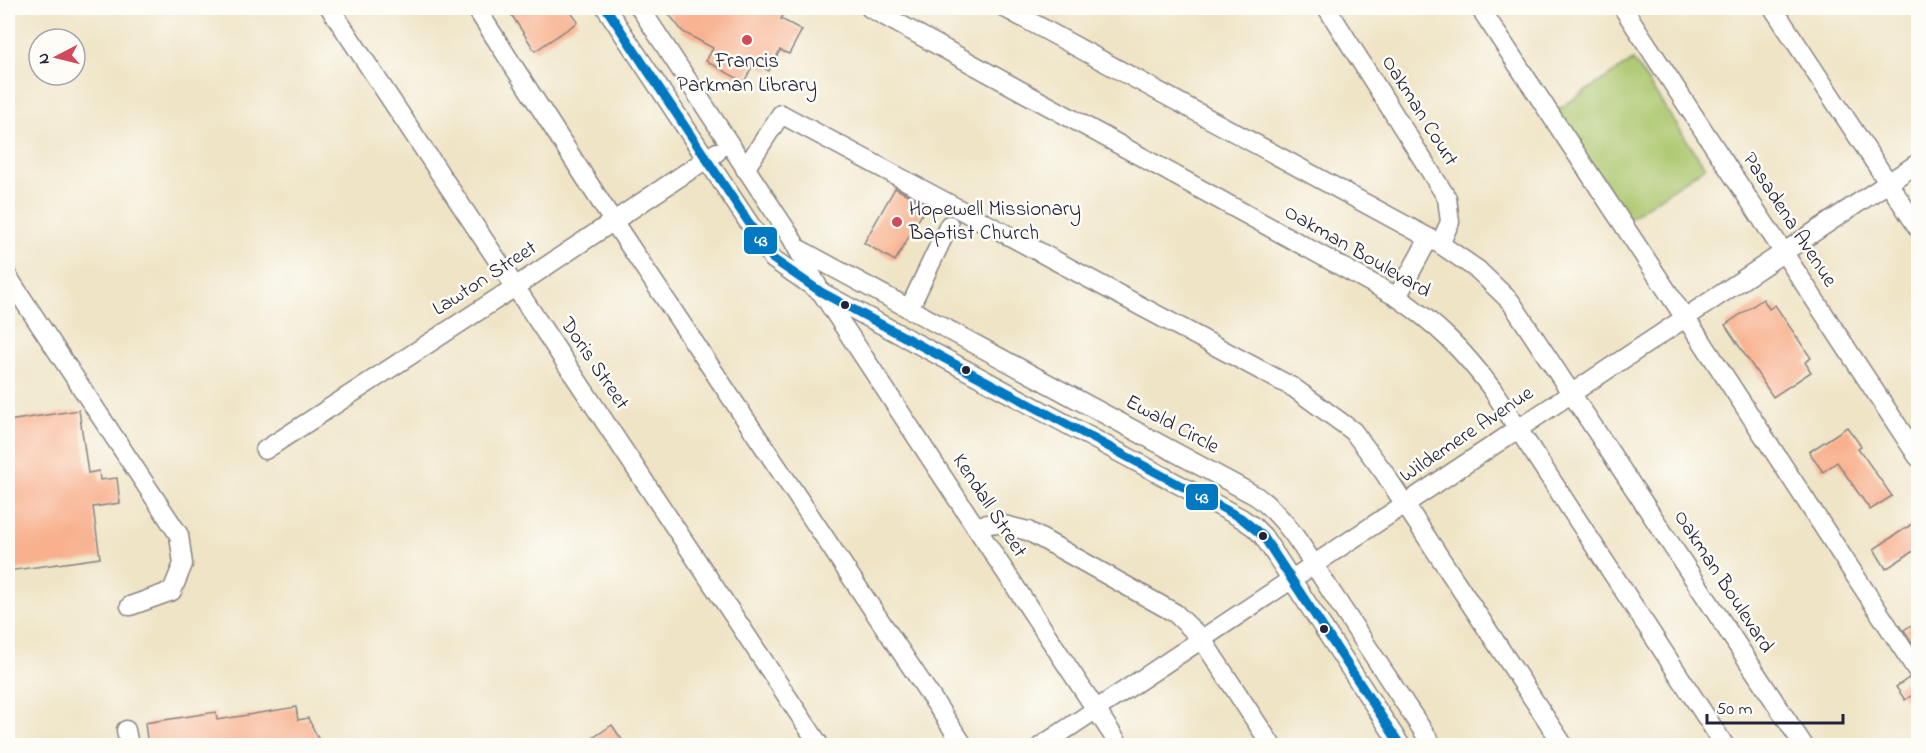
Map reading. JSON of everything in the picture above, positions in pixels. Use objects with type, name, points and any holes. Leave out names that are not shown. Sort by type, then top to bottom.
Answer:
[{"type":"street","name":"Doris Street","points":[[330,8],[820,746]]},
{"type":"street","points":[[476,8],[613,221],[964,746]]},
{"type":"street","name":"Kendall Street","points":[[606,8],[773,260],[821,292]]},
{"type":"street","name":"Kendall Street","points":[[640,8],[797,248],[821,292],[1120,746]]},
{"type":"street","name":"Oakman Boulevard","points":[[870,8],[1397,297],[1429,319],[1470,358],[1492,389],[1725,746]]},
{"type":"street","name":"Oakman Boulevard","points":[[1005,8],[1434,241],[1478,270],[1511,302],[1804,746]]},
{"type":"street","name":"Oakman Court","points":[[1327,8],[1447,198],[1450,222],[1434,241],[1397,297]]},
{"type":"street","points":[[1480,8],[1918,672]]},
{"type":"street","name":"Pasadena Avenue","points":[[1623,8],[1918,457]]},
{"type":"street","points":[[1773,8],[1918,228]]},
{"type":"street","points":[[745,169],[781,114],[1294,388],[1353,431],[1383,471],[1564,746]]},
{"type":"street","name":"Lawton Street","points":[[265,450],[515,287],[728,144]]},
{"type":"street","name":"Wildemere Avenue","points":[[1041,746],[1918,163]]},
{"type":"street","points":[[909,309],[949,225]]},
{"type":"street","name":"Ewald Circle","points":[[797,248],[1256,496],[1278,515],[1314,564],[1433,746]]},
{"type":"street","points":[[8,277],[178,535],[183,564],[172,591],[130,606]]},
{"type":"street","points":[[821,292],[1241,518],[1263,536],[1401,746]]},
{"type":"street","points":[[975,526],[996,523],[1028,531],[1175,613],[1201,638],[1272,746]]},
{"type":"green space","points":[[1633,60],[1705,167],[1625,221],[1554,112]]},
{"type":"building","points":[[507,8],[568,8],[578,22],[535,51]]},
{"type":"building","name":"Francis Parkman Library","points":[[664,8],[787,8],[781,19],[802,30],[789,54],[780,50],[769,71],[754,63],[744,82],[706,61],[713,48],[683,32]]},
{"type":"building","name":"Hopewell Missionary Baptist Church","points":[[895,188],[927,205],[895,261],[864,243]]},
{"type":"building","points":[[1763,299],[1769,309],[1775,305],[1811,358],[1805,362],[1811,372],[1773,397],[1725,325]]},
{"type":"building","points":[[79,410],[88,473],[99,471],[100,480],[117,478],[120,503],[93,507],[100,558],[8,571],[8,421]]},
{"type":"building","points":[[1847,427],[1861,446],[1858,448],[1892,496],[1870,510],[1837,462],[1823,472],[1809,452]]},
{"type":"building","points":[[1918,520],[1918,548],[1886,569],[1874,549]]},
{"type":"building","points":[[1913,624],[1918,632],[1918,652],[1904,630]]},
{"type":"building","points":[[1909,678],[1918,683],[1918,691],[1905,700],[1896,687]]},
{"type":"building","points":[[296,707],[298,720],[308,718],[322,746],[148,746],[145,723],[216,712],[217,720]]},
{"type":"building","points":[[612,725],[626,746],[581,746]]},
{"type":"transit line","name":"43","points":[[606,8],[773,259],[821,292],[1241,518],[1263,536],[1401,746]]},
{"type":"place","name":"Francis Parkman Library","points":[[747,40]]},
{"type":"place","name":"Hopewell Missionary Baptist Church","points":[[897,222]]}]
